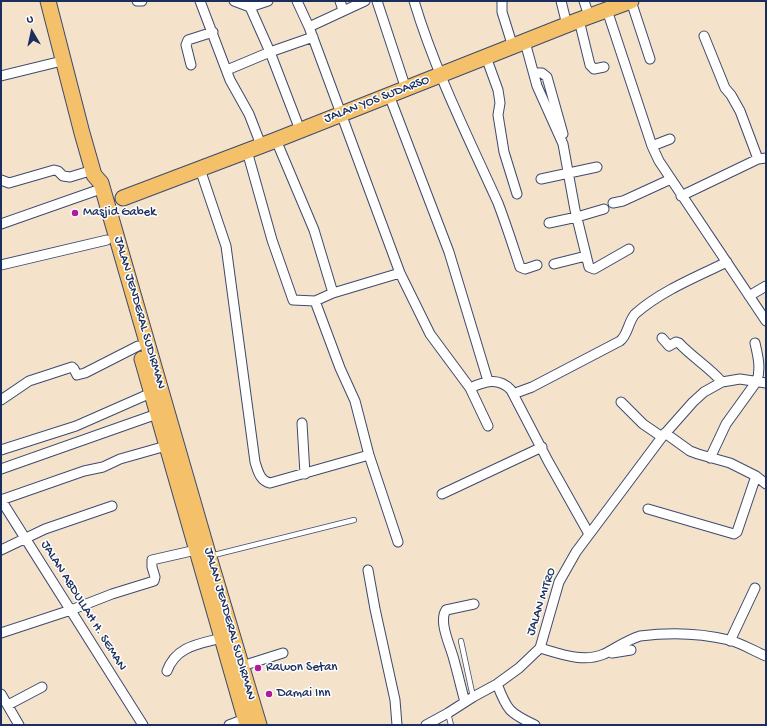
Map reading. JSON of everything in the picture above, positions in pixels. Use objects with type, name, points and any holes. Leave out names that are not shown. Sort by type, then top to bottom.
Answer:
[{"type":"highway","points":[[48,1],[62,60],[94,172]]},
{"type":"highway","name":"JALAN YOS SUDARSO","points":[[123,198],[261,146],[631,1]]},
{"type":"highway","name":"JALAN JENDERAL SUDIRMAN","points":[[94,172],[93,185],[107,240],[166,446],[189,505]]},
{"type":"highway","name":"JALAN JENDERAL SUDIRMAN","points":[[94,172],[101,183],[202,553],[222,638],[250,723]]},
{"type":"highway","name":"JALAN JENDERAL SUDIRMAN","points":[[202,553],[242,666],[250,723]]},
{"type":"street","points":[[137,1],[142,1]]},
{"type":"street","points":[[200,1],[234,88],[249,114],[261,146]]},
{"type":"street","points":[[234,1],[250,7],[268,1]]},
{"type":"street","points":[[298,1],[313,37],[340,114],[400,273],[430,334],[470,388],[488,426]]},
{"type":"street","points":[[340,1],[343,10]]},
{"type":"street","points":[[309,27],[365,1]]},
{"type":"street","points":[[377,1],[406,89]]},
{"type":"street","points":[[414,1],[423,32],[498,204],[520,267],[525,269],[537,265]]},
{"type":"street","points":[[502,1],[502,12],[534,73],[537,86],[563,144],[570,173],[577,217],[589,267],[594,269],[629,249]]},
{"type":"street","points":[[561,1],[578,21],[590,65],[594,69],[604,67]]},
{"type":"street","points":[[578,21],[584,1]]},
{"type":"street","points":[[631,1],[650,59]]},
{"type":"street","points":[[250,7],[270,52],[300,130]]},
{"type":"street","points":[[607,10],[652,146],[659,161],[766,321]]},
{"type":"street","points":[[191,65],[186,45],[188,40],[213,32]]},
{"type":"street","points":[[681,196],[762,158],[740,111],[731,95],[725,88],[704,36]]},
{"type":"street","points":[[227,70],[270,52],[313,37]]},
{"type":"street","points":[[486,57],[498,90],[500,103],[498,115],[504,152],[517,194]]},
{"type":"street","points":[[1,76],[62,60]]},
{"type":"street","points":[[390,95],[449,252],[488,380]]},
{"type":"street","points":[[652,146],[670,139]]},
{"type":"street","points":[[276,140],[314,230],[333,293]]},
{"type":"street","points":[[247,151],[272,240],[292,300],[315,301],[333,293],[400,273]]},
{"type":"street","points":[[541,179],[596,167]]},
{"type":"street","points":[[200,169],[226,246],[255,462],[259,475],[264,481],[270,483],[369,455]]},
{"type":"street","points":[[1,180],[9,183],[15,182],[54,170],[57,170],[61,175],[66,177],[94,172]]},
{"type":"street","points":[[613,203],[624,201],[671,179]]},
{"type":"street","points":[[1,224],[94,190]]},
{"type":"street","points":[[550,223],[604,209]]},
{"type":"street","points":[[1,265],[107,240]]},
{"type":"street","points":[[554,264],[586,256]]},
{"type":"street","points":[[513,394],[532,387],[620,341],[624,338],[631,319],[662,294],[727,262]]},
{"type":"street","points":[[749,296],[766,286]]},
{"type":"street","points":[[315,301],[340,368],[355,401],[369,455],[398,542]]},
{"type":"street","points":[[662,338],[669,346],[676,342],[679,343],[688,353],[709,368],[722,382],[736,380],[761,382]]},
{"type":"street","points":[[755,343],[761,382]]},
{"type":"street","points":[[1,400],[29,380],[72,367],[77,375],[85,373],[138,346]]},
{"type":"street","points":[[470,388],[488,380],[501,382],[509,388],[589,534]]},
{"type":"street","name":"JALAN MITRO","points":[[426,725],[497,684],[519,668],[540,648],[559,582],[577,550],[663,435],[704,392],[722,382]]},
{"type":"street","points":[[710,458],[726,424],[761,382]]},
{"type":"street","points":[[1,450],[76,426],[151,393]]},
{"type":"street","points":[[620,402],[643,424],[690,451],[730,463],[756,476],[766,484]]},
{"type":"street","points":[[1,469],[157,414]]},
{"type":"street","points":[[302,423],[304,474]]},
{"type":"street","points":[[1,500],[84,471],[103,467],[120,459],[166,446]]},
{"type":"street","points":[[442,494],[542,447]]},
{"type":"street","points":[[648,509],[734,534],[737,532],[756,476]]},
{"type":"street","name":"JALAN ABDULLAH H. SEMAN","points":[[1,500],[143,725]]},
{"type":"street","points":[[1,550],[45,529],[112,506]]},
{"type":"street","points":[[1,633],[71,610],[112,594],[154,581],[155,577],[152,563],[154,559],[202,553]]},
{"type":"street","points":[[368,570],[395,700],[397,725]]},
{"type":"street","points":[[728,640],[755,588]]},
{"type":"street","points":[[465,702],[454,658],[445,634],[443,614],[446,610],[474,604]]},
{"type":"street","points":[[602,654],[632,638],[640,636],[689,633],[713,636],[728,640],[766,656]]},
{"type":"street","points":[[167,672],[175,656],[183,650],[222,638]]},
{"type":"street","points":[[540,648],[574,657],[590,657],[631,650]]},
{"type":"street","points":[[242,666],[283,653]]},
{"type":"street","points":[[497,684],[507,708],[513,714],[535,725]]},
{"type":"street","points":[[8,705],[42,687]]},
{"type":"street","points":[[1,694],[19,725]]},
{"type":"street","points":[[229,725],[250,723]]},
{"type":"lane","points":[[202,553],[354,520]]},
{"type":"lane","points":[[461,641],[473,697]]},
{"type":"lane","points":[[448,713],[451,725]]},
{"type":"place","name":"Masjid Gabek","points":[[75,213]]},
{"type":"place","name":"Rawon Setan","points":[[258,668]]},
{"type":"place","name":"Damai Inn","points":[[269,694]]}]
